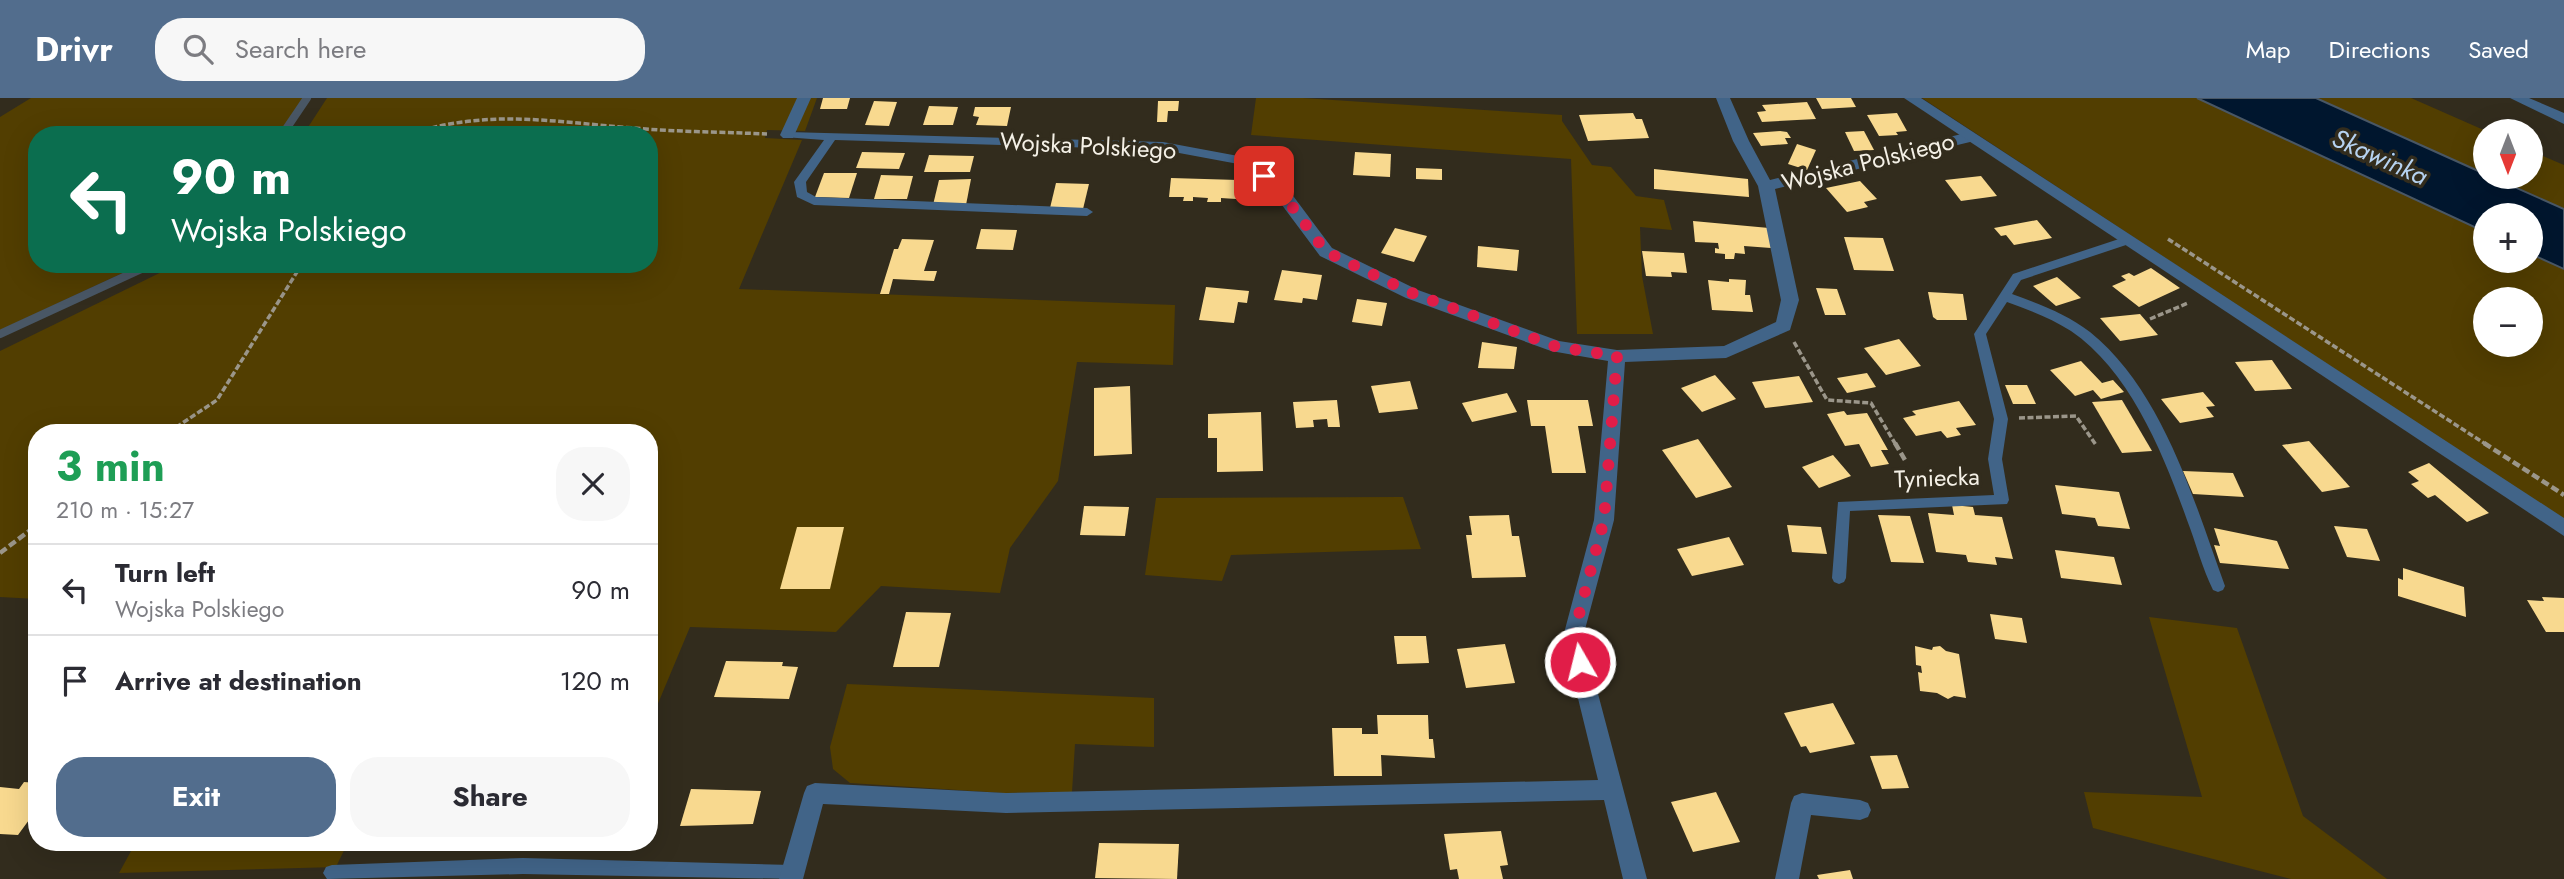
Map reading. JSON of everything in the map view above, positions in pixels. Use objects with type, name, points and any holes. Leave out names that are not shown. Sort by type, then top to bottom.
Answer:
[{"type":"street","points":[[789,135],[804,98]]},
{"type":"street","name":"Wojska Polskiego","points":[[1249,162],[1279,189],[1326,252],[1412,293],[1557,347],[1617,356],[1726,352],[1784,326],[1790,300],[1766,186],[1741,141],[1723,98]]},
{"type":"street","points":[[1911,98],[2564,528]]},
{"type":"street","points":[[2517,98],[2564,119]]},
{"type":"street","name":"Wojska Polskiego","points":[[1766,186],[1970,137]]},
{"type":"street","points":[[1617,356],[1604,520],[1573,637],[1635,879]]},
{"type":"street","points":[[792,876],[815,793],[1006,803],[1613,790]]},
{"type":"street","points":[[1787,879],[1802,803],[1860,810]]},
{"type":"lane","name":"Wojska Polskiego","points":[[789,135],[1163,146],[1249,162]]},
{"type":"lane","points":[[831,137],[800,182],[801,194],[814,201],[1087,212]]},
{"type":"lane","name":"Tyniecka","points":[[1839,578],[1843,506],[2002,500],[1995,459],[2001,418],[1980,334],[2017,277],[2128,240]]},
{"type":"lane","points":[[2005,296],[2056,316],[2094,342],[2132,388],[2165,442],[2218,586]]},
{"type":"lane","points":[[332,873],[523,866],[792,876]]},
{"type":"path","points":[[435,126],[493,115],[608,126]]},
{"type":"path","points":[[658,129],[789,135]]},
{"type":"path","points":[[2158,233],[2564,495]]},
{"type":"path","points":[[181,424],[217,400],[296,273]]},
{"type":"path","points":[[2150,319],[2210,294]]},
{"type":"path","points":[[1784,326],[1827,400],[1871,403],[1905,460]]},
{"type":"path","points":[[2001,418],[2076,416],[2095,445]]},
{"type":"path","points":[[0,553],[28,532]]},
{"type":"shaded area","points":[[31,98],[305,98],[287,126],[28,126],[28,273],[123,273],[0,330],[0,117]]},
{"type":"shaded area","points":[[327,98],[817,98],[805,131],[767,130],[765,138],[802,140],[739,289],[1175,305],[1173,365],[1077,362],[1058,481],[1010,548],[1000,593],[881,586],[836,632],[690,627],[658,703],[658,424],[28,424],[28,599],[0,597],[0,351],[160,273],[658,273],[658,126],[309,126]]},
{"type":"shaded area","points":[[1256,98],[1303,98],[1562,115],[1562,121],[1592,165],[1611,167],[1636,196],[1664,200],[1672,230],[1640,227],[1642,276],[1653,334],[1577,334],[1571,159],[1251,135]]},
{"type":"shaded area","points":[[1922,98],[2197,98],[2473,226],[2473,273],[2543,273],[2543,259],[2564,269],[2564,520]]},
{"type":"shaded area","points":[[2316,98],[2411,98],[2473,125],[2473,169]]},
{"type":"shaded area","points":[[2543,156],[2564,165],[2564,209],[2519,189],[2543,189]]},
{"type":"shaded area","points":[[1403,497],[1421,549],[1231,555],[1222,581],[1145,575],[1156,498]]},
{"type":"shaded area","points":[[2149,617],[2237,628],[2303,816],[2387,879],[2291,879],[2093,828],[2084,792],[2202,797]]},
{"type":"shaded area","points":[[847,684],[1154,698],[1154,747],[1075,744],[1072,792],[1004,793],[850,783],[833,769],[830,747]]},
{"type":"shaded area","points":[[131,851],[344,851],[336,867],[119,873]]},
{"type":"water","name":"Skawinka","points":[[2197,98],[2316,98],[2473,169],[2473,189],[2519,189],[2564,209],[2564,269],[2543,259],[2543,203],[2473,203],[2473,226]]},
{"type":"building","points":[[823,98],[850,98],[847,109],[820,109]]},
{"type":"building","points":[[1816,98],[1851,98],[1856,107],[1822,109]]},
{"type":"building","points":[[874,101],[897,102],[889,126],[865,125]]},
{"type":"building","points":[[1158,101],[1179,101],[1178,111],[1168,111],[1167,122],[1157,122]]},
{"type":"building","points":[[1807,102],[1816,119],[1762,122],[1757,112],[1766,111],[1762,105]]},
{"type":"building","points":[[929,106],[958,107],[953,125],[923,125]]},
{"type":"building","points":[[975,107],[1011,107],[1007,126],[976,125],[979,117],[973,116]]},
{"type":"building","points":[[1633,113],[1636,119],[1642,119],[1649,138],[1588,141],[1579,115]]},
{"type":"building","points":[[1897,113],[1907,131],[1896,132],[1898,135],[1879,136],[1867,115]]},
{"type":"building","points":[[1864,131],[1874,150],[1854,151],[1845,132]]},
{"type":"building","points":[[1787,132],[1791,138],[1785,138],[1788,144],[1761,146],[1753,133]]},
{"type":"building","points":[[1797,144],[1816,150],[1807,170],[1788,164]]},
{"type":"building","points":[[862,152],[905,153],[899,169],[856,168]]},
{"type":"building","points":[[1355,152],[1391,154],[1390,177],[1353,175]]},
{"type":"building","points":[[929,155],[974,156],[970,172],[924,172]]},
{"type":"building","points":[[1416,168],[1442,169],[1442,180],[1416,179]]},
{"type":"building","points":[[1654,169],[1748,179],[1749,197],[1654,189]]},
{"type":"building","points":[[824,173],[857,173],[849,198],[815,197]]},
{"type":"building","points":[[881,175],[913,176],[907,199],[874,199]]},
{"type":"building","points":[[1981,176],[1997,196],[1961,201],[1945,180]]},
{"type":"building","points":[[1171,178],[1238,180],[1236,199],[1221,198],[1221,202],[1207,202],[1208,198],[1193,197],[1193,201],[1183,201],[1184,197],[1169,197]]},
{"type":"building","points":[[971,179],[966,205],[933,205],[939,180]]},
{"type":"building","points":[[1860,181],[1877,199],[1864,202],[1868,207],[1847,212],[1826,188]]},
{"type":"building","points":[[1056,183],[1089,184],[1083,209],[1050,208]]},
{"type":"building","points":[[2037,220],[2052,238],[2014,245],[2006,235],[2001,236],[1994,228]]},
{"type":"building","points":[[1693,221],[1769,228],[1771,248],[1744,246],[1745,254],[1735,253],[1734,259],[1725,259],[1725,254],[1715,253],[1715,248],[1719,249],[1718,243],[1695,242]]},
{"type":"building","points":[[1395,228],[1427,236],[1414,262],[1381,253]]},
{"type":"building","points":[[981,229],[1017,230],[1013,250],[976,249]]},
{"type":"building","points":[[1844,237],[1883,238],[1894,271],[1854,270]]},
{"type":"building","points":[[902,239],[934,240],[924,271],[937,271],[934,281],[893,279],[889,294],[880,294],[894,249],[898,249]]},
{"type":"building","points":[[1478,246],[1519,250],[1517,271],[1477,267]]},
{"type":"building","points":[[1642,251],[1684,253],[1687,273],[1671,272],[1672,277],[1646,276]]},
{"type":"building","points":[[2151,268],[2180,288],[2139,307],[2112,286],[2126,280],[2121,276],[2129,273],[2134,276]]},
{"type":"building","points":[[1282,270],[1322,275],[1317,300],[1303,298],[1302,303],[1274,300]]},
{"type":"building","points":[[2057,277],[2081,298],[2056,306],[2033,286]]},
{"type":"building","points":[[1729,279],[1746,280],[1745,295],[1750,295],[1753,312],[1712,310],[1708,280],[1729,282]]},
{"type":"building","points":[[1206,287],[1249,291],[1247,303],[1238,302],[1234,323],[1199,320]]},
{"type":"building","points":[[1816,288],[1837,289],[1846,315],[1825,315]]},
{"type":"building","points":[[1928,292],[1963,294],[1967,320],[1937,320],[1933,317]]},
{"type":"building","points":[[1357,299],[1387,303],[1382,326],[1352,322]]},
{"type":"building","points":[[2140,314],[2158,335],[2120,341],[2100,318]]},
{"type":"building","points":[[1899,339],[1921,366],[1886,375],[1864,348]]},
{"type":"building","points":[[1482,342],[1517,347],[1514,369],[1478,368]]},
{"type":"building","points":[[2272,360],[2292,389],[2255,391],[2235,362]]},
{"type":"building","points":[[2081,361],[2102,383],[2113,380],[2124,392],[2101,399],[2093,390],[2075,396],[2050,370]]},
{"type":"building","points":[[1867,373],[1876,387],[1847,393],[1837,378]]},
{"type":"building","points":[[1715,375],[1736,399],[1702,412],[1681,388]]},
{"type":"building","points":[[1799,376],[1813,402],[1765,408],[1752,382]]},
{"type":"building","points":[[1410,381],[1418,409],[1379,413],[1371,386]]},
{"type":"building","points":[[2005,385],[2027,385],[2036,404],[2013,404]]},
{"type":"building","points":[[1130,386],[1132,454],[1094,456],[1094,388]]},
{"type":"building","points":[[2203,392],[2215,406],[2206,407],[2214,417],[2180,423],[2161,399]]},
{"type":"building","points":[[1507,393],[1517,412],[1472,422],[1462,403]]},
{"type":"building","points":[[1337,400],[1340,427],[1328,427],[1327,419],[1313,420],[1314,427],[1296,428],[1293,402]]},
{"type":"building","points":[[1527,400],[1588,400],[1593,426],[1578,426],[1586,473],[1552,473],[1545,426],[1531,426]]},
{"type":"building","points":[[2122,400],[2152,451],[2122,453],[2092,402]]},
{"type":"building","points":[[1959,401],[1976,425],[1956,428],[1961,435],[1947,438],[1941,431],[1916,436],[1903,418],[1916,415],[1912,411]]},
{"type":"building","points":[[1844,411],[1847,415],[1867,413],[1888,450],[1881,450],[1889,464],[1871,467],[1859,444],[1845,446],[1827,414]]},
{"type":"building","points":[[1261,412],[1263,471],[1217,472],[1217,438],[1208,438],[1208,414]]},
{"type":"building","points":[[1698,439],[1732,487],[1696,498],[1662,450]]},
{"type":"building","points":[[2309,441],[2350,487],[2322,492],[2282,445]]},
{"type":"building","points":[[1833,455],[1851,476],[1819,488],[1802,467]]},
{"type":"building","points":[[2429,463],[2489,513],[2467,522],[2435,495],[2428,498],[2411,484],[2419,481],[2408,472]]},
{"type":"building","points":[[2183,471],[2233,473],[2244,497],[2193,494]]},
{"type":"building","points":[[2055,485],[2119,492],[2130,529],[2098,526],[2095,518],[2062,514]]},
{"type":"building","points":[[1952,505],[1973,507],[1975,515],[2002,517],[2013,559],[1995,557],[1997,565],[1968,562],[1966,555],[1936,552],[1928,513],[1954,515]]},
{"type":"building","points":[[1084,506],[1129,507],[1125,536],[1080,535]]},
{"type":"building","points":[[1509,515],[1512,536],[1519,536],[1526,577],[1472,578],[1466,535],[1472,535],[1469,516]]},
{"type":"building","points":[[1878,515],[1910,516],[1924,563],[1891,562]]},
{"type":"building","points":[[1787,525],[1821,527],[1827,554],[1792,552]]},
{"type":"building","points":[[2334,526],[2367,529],[2380,561],[2347,557]]},
{"type":"building","points":[[797,527],[844,527],[830,589],[780,589]]},
{"type":"building","points":[[2214,528],[2277,541],[2289,569],[2220,563],[2214,545],[2220,546]]},
{"type":"building","points":[[1729,537],[1744,565],[1692,576],[1677,549]]},
{"type":"building","points":[[2055,550],[2114,557],[2122,585],[2061,578]]},
{"type":"building","points":[[2403,568],[2464,587],[2466,617],[2398,596],[2398,578],[2403,580]]},
{"type":"building","points":[[2542,597],[2564,598],[2564,632],[2546,632],[2527,600],[2544,601]]},
{"type":"building","points":[[906,612],[951,613],[939,667],[893,667]]},
{"type":"building","points":[[1990,614],[2022,618],[2027,643],[1995,639]]},
{"type":"building","points":[[1394,636],[1426,636],[1429,663],[1397,664]]},
{"type":"building","points":[[1505,644],[1515,683],[1466,688],[1457,649]]},
{"type":"building","points":[[1915,646],[1932,650],[1933,647],[1940,646],[1946,651],[1959,654],[1966,698],[1954,696],[1948,699],[1937,693],[1920,691],[1918,672],[1922,673],[1921,666],[1916,665]]},
{"type":"building","points":[[726,661],[783,662],[782,666],[798,667],[789,699],[714,697]]},
{"type":"building","points":[[1833,703],[1855,744],[1810,753],[1806,746],[1801,747],[1784,713]]},
{"type":"building","points":[[1377,715],[1428,715],[1429,739],[1433,739],[1435,758],[1381,755],[1382,776],[1334,776],[1332,728],[1362,728],[1362,734],[1378,734]]},
{"type":"building","points":[[1897,755],[1909,788],[1882,789],[1870,756]]},
{"type":"building","points":[[24,782],[28,782],[28,821],[18,835],[0,834],[0,787],[19,789]]},
{"type":"building","points":[[691,789],[761,791],[753,824],[680,826]]},
{"type":"building","points":[[1716,792],[1740,842],[1693,852],[1671,802]]},
{"type":"building","points":[[1501,831],[1508,865],[1500,866],[1503,879],[1459,879],[1457,869],[1450,870],[1444,834]]},
{"type":"building","points":[[1099,843],[1179,844],[1177,879],[1095,878]]},
{"type":"building","points":[[1850,870],[1853,879],[1819,879],[1817,875]]},
{"type":"waterway","points":[[288,126],[307,98]]},
{"type":"waterway","points":[[0,334],[132,273]]},
{"type":"route","points":[[1264,176],[1279,189],[1326,252],[1412,293],[1557,347],[1617,356],[1604,520],[1573,637],[1580,662]]}]
